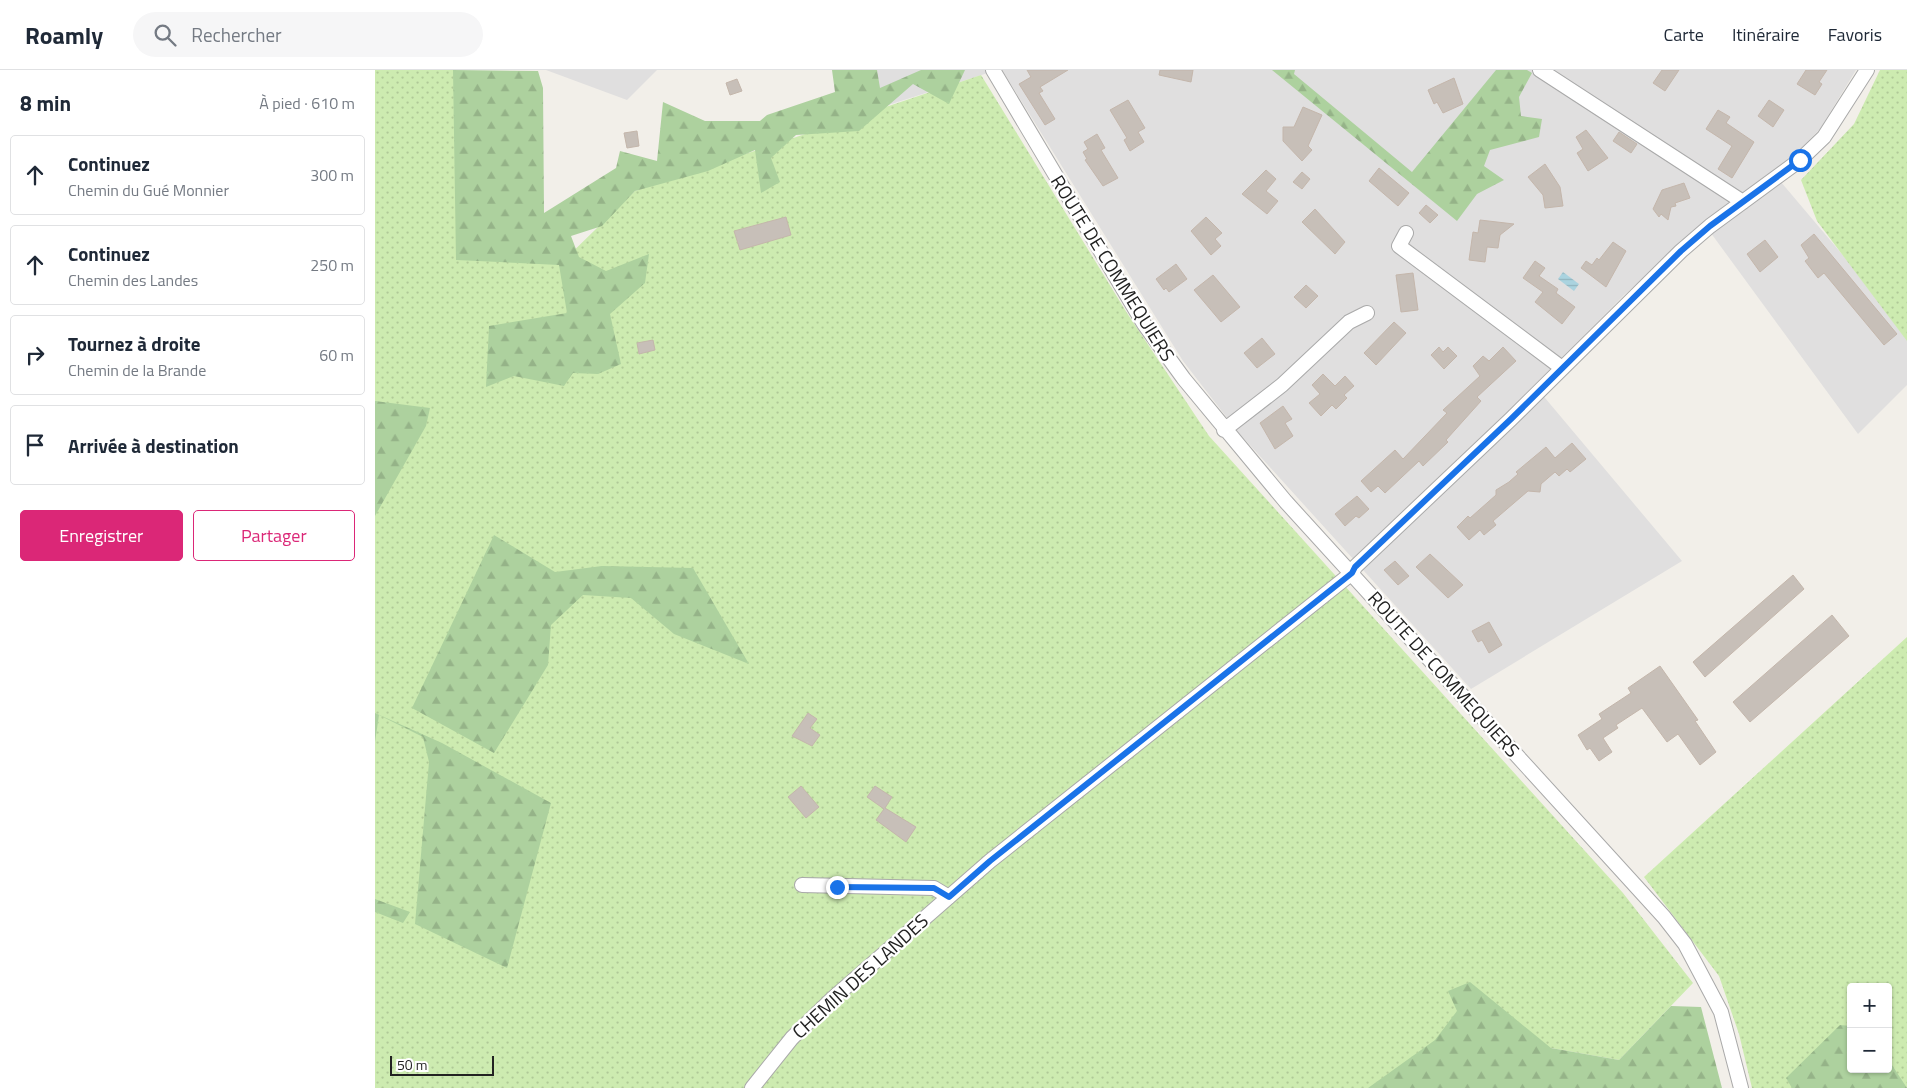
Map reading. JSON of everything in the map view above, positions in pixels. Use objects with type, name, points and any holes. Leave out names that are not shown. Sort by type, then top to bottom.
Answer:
[{"type":"street","name":"ROUTE DE COMMEQUIERS","points":[[993,70],[1143,324],[1224,430],[1286,502],[1664,916],[1685,944],[1721,1012],[1741,1088]]},
{"type":"street","points":[[1541,70],[1743,202]]},
{"type":"street","name":"CHEMIN DES LANDES","points":[[752,1088],[791,1038],[832,999],[990,861],[1352,573],[1355,567],[1563,368],[1681,251],[1800,160],[1823,137],[1867,70]]},
{"type":"street","points":[[1406,233],[1399,246],[1563,368]]},
{"type":"street","points":[[1224,430],[1282,385],[1349,322],[1367,313]]},
{"type":"street","points":[[802,885],[934,888],[949,897]]},
{"type":"shaded area","points":[[546,70],[657,70],[627,100]]},
{"type":"shaded area","points":[[866,70],[997,70],[873,110]]},
{"type":"shaded area","points":[[1002,70],[1856,70],[1820,129],[1775,175],[1907,331],[1907,385],[1858,434],[1705,225],[1624,295],[1535,386],[1682,561],[1471,689],[1238,432],[1183,361]]},
{"type":"green space","points":[[375,70],[454,70],[559,265],[635,191],[981,75],[1127,313],[1209,436],[1623,893],[1693,983],[1619,1060],[1551,1048],[1424,1088],[375,1088]]},
{"type":"green space","points":[[453,70],[538,71],[543,88],[544,213],[616,168],[620,151],[657,161],[663,102],[705,121],[760,121],[767,115],[835,92],[832,70],[877,70],[880,88],[921,70],[965,70],[949,104],[913,84],[859,131],[796,135],[771,158],[780,182],[761,193],[755,150],[708,171],[635,191],[602,226],[571,236],[579,257],[606,271],[649,254],[645,283],[610,314],[621,364],[598,374],[573,373],[564,386],[514,376],[486,387],[489,326],[567,313],[559,265],[456,260]]},
{"type":"green space","points":[[1272,70],[1295,70],[1294,74],[1412,172],[1496,70],[1527,70],[1532,73],[1519,97],[1521,116],[1542,119],[1539,137],[1490,150],[1484,166],[1504,180],[1477,194],[1457,221]]},
{"type":"green space","points":[[1880,70],[1907,70],[1907,341],[1817,221],[1801,180],[1854,124]]},
{"type":"green space","points":[[375,401],[430,408],[426,426],[375,516]]},
{"type":"green space","points":[[494,535],[555,572],[602,566],[693,568],[749,664],[674,634],[631,598],[583,595],[551,625],[548,665],[494,753],[412,708]]},
{"type":"green space","points":[[1907,637],[1907,1088],[1752,1088],[1739,1034],[1719,976],[1644,877]]},
{"type":"green space","points":[[375,713],[442,743],[551,803],[507,968],[415,924],[429,762],[423,737],[379,715],[375,742]]},
{"type":"green space","points":[[375,899],[410,912],[403,923],[375,912]]},
{"type":"green space","points":[[1470,982],[1551,1048],[1619,1060],[1671,1006],[1701,1007],[1722,1088],[1368,1088],[1435,1040],[1457,1011],[1448,991]]},
{"type":"green space","points":[[1840,1025],[1847,1026],[1847,1073],[1892,1073],[1892,1065],[1907,1088],[1792,1088],[1786,1078]]},
{"type":"water","points":[[1563,272],[1579,284],[1574,291],[1558,279]]},
{"type":"building","points":[[1027,70],[1068,70],[1040,87],[1043,91],[1039,93],[1055,119],[1045,125],[1019,84],[1031,77]]},
{"type":"building","points":[[1160,70],[1193,70],[1191,82],[1159,75]]},
{"type":"building","points":[[1662,70],[1679,70],[1665,91],[1653,83]]},
{"type":"building","points":[[1806,70],[1827,70],[1819,82],[1822,84],[1815,95],[1797,84]]},
{"type":"building","points":[[1454,78],[1463,104],[1443,113],[1437,102],[1434,104],[1428,90]]},
{"type":"building","points":[[737,79],[742,91],[730,95],[726,83]]},
{"type":"building","points":[[1128,100],[1145,128],[1138,132],[1144,142],[1130,151],[1124,140],[1127,138],[1110,110]]},
{"type":"building","points":[[1769,100],[1784,110],[1773,127],[1758,116]]},
{"type":"building","points":[[1303,107],[1322,115],[1308,146],[1312,150],[1302,161],[1283,141],[1283,127],[1294,127]]},
{"type":"building","points":[[1718,110],[1730,117],[1726,123],[1754,142],[1732,178],[1718,169],[1732,146],[1706,129]]},
{"type":"building","points":[[1586,130],[1608,158],[1588,171],[1577,153],[1583,149],[1576,137]]},
{"type":"building","points":[[637,131],[639,146],[627,148],[624,133]]},
{"type":"building","points":[[1619,132],[1637,144],[1631,153],[1613,141]]},
{"type":"building","points":[[1097,134],[1105,148],[1101,150],[1118,178],[1103,186],[1085,160],[1087,159],[1083,152],[1088,149],[1084,142]]},
{"type":"building","points":[[1545,164],[1560,187],[1563,206],[1545,208],[1543,195],[1528,177]]},
{"type":"building","points":[[1379,168],[1409,193],[1398,206],[1369,181]]},
{"type":"building","points":[[1266,170],[1276,179],[1266,191],[1278,201],[1267,214],[1242,194]]},
{"type":"building","points":[[1302,172],[1310,179],[1302,189],[1293,182]]},
{"type":"building","points":[[1684,183],[1690,198],[1675,203],[1676,206],[1671,207],[1668,220],[1661,214],[1659,217],[1653,209],[1662,190]]},
{"type":"building","points":[[1426,205],[1438,215],[1430,223],[1419,213]]},
{"type":"building","points":[[1315,209],[1345,242],[1335,254],[1302,222]]},
{"type":"building","points":[[786,217],[791,235],[740,250],[734,231]]},
{"type":"building","points":[[1206,217],[1222,233],[1215,239],[1221,246],[1211,255],[1191,231]]},
{"type":"building","points":[[1480,220],[1514,224],[1500,235],[1498,248],[1487,247],[1485,262],[1469,260],[1473,232],[1478,233]]},
{"type":"building","points":[[1814,234],[1897,334],[1884,345],[1824,273],[1818,278],[1805,261],[1809,258],[1801,245]]},
{"type":"building","points":[[1765,240],[1778,257],[1760,272],[1747,254]]},
{"type":"building","points":[[1613,242],[1626,251],[1606,287],[1581,268],[1586,261],[1592,265],[1597,258],[1599,260]]},
{"type":"building","points":[[1535,261],[1545,268],[1539,276],[1558,289],[1556,293],[1575,307],[1562,324],[1535,302],[1543,292],[1523,278]]},
{"type":"building","points":[[1176,264],[1187,279],[1169,292],[1166,288],[1164,290],[1156,279]]},
{"type":"building","points":[[1413,273],[1418,310],[1401,312],[1396,275]]},
{"type":"building","points":[[1213,275],[1240,307],[1221,322],[1194,290]]},
{"type":"building","points":[[1306,285],[1318,296],[1306,308],[1294,297]]},
{"type":"building","points":[[1394,322],[1406,333],[1376,365],[1364,353]]},
{"type":"building","points":[[1262,338],[1275,354],[1257,368],[1244,353]]},
{"type":"building","points":[[653,340],[655,350],[639,354],[637,343]]},
{"type":"building","points":[[1439,347],[1443,352],[1448,347],[1457,356],[1444,369],[1431,355]]},
{"type":"building","points":[[1503,347],[1516,361],[1477,397],[1481,401],[1446,440],[1448,442],[1423,466],[1419,461],[1385,493],[1378,486],[1371,492],[1361,481],[1395,450],[1403,459],[1447,413],[1443,410],[1480,376],[1473,366],[1483,356],[1489,361]]},
{"type":"building","points":[[1323,374],[1335,386],[1345,376],[1354,386],[1344,395],[1347,398],[1336,409],[1332,405],[1321,416],[1309,403],[1320,394],[1312,385]]},
{"type":"building","points":[[1283,406],[1292,419],[1285,423],[1293,436],[1275,449],[1260,423]]},
{"type":"building","points":[[1572,443],[1586,459],[1570,472],[1567,469],[1559,476],[1555,472],[1541,484],[1540,492],[1528,491],[1493,521],[1496,525],[1484,535],[1480,530],[1469,540],[1457,527],[1468,516],[1470,518],[1496,495],[1496,490],[1509,482],[1518,474],[1516,472],[1546,447],[1555,458]]},
{"type":"building","points":[[1357,496],[1369,509],[1359,518],[1356,516],[1345,526],[1335,514]]},
{"type":"building","points":[[1430,554],[1463,585],[1448,598],[1416,567]]},
{"type":"building","points":[[1395,561],[1409,576],[1398,585],[1384,570]]},
{"type":"building","points":[[1793,575],[1804,589],[1705,677],[1693,662]]},
{"type":"building","points":[[1832,615],[1849,636],[1750,722],[1733,702]]},
{"type":"building","points":[[1489,622],[1502,645],[1489,653],[1482,640],[1478,642],[1472,631]]},
{"type":"building","points":[[1660,666],[1698,720],[1695,721],[1716,752],[1700,765],[1678,734],[1667,742],[1642,708],[1616,725],[1618,728],[1603,738],[1612,752],[1599,761],[1590,748],[1587,750],[1578,735],[1602,719],[1599,714],[1631,693],[1628,688]]},
{"type":"building","points":[[808,713],[817,719],[810,728],[820,735],[812,746],[792,736]]},
{"type":"building","points":[[801,786],[819,807],[806,818],[788,797]]},
{"type":"building","points":[[875,786],[892,797],[885,808],[916,827],[906,842],[876,820],[884,809],[867,797]]},
{"type":"route","points":[[837,887],[934,888],[949,897],[990,861],[1352,573],[1355,567],[1385,541],[1511,419],[1681,251],[1710,226],[1800,160]]}]
